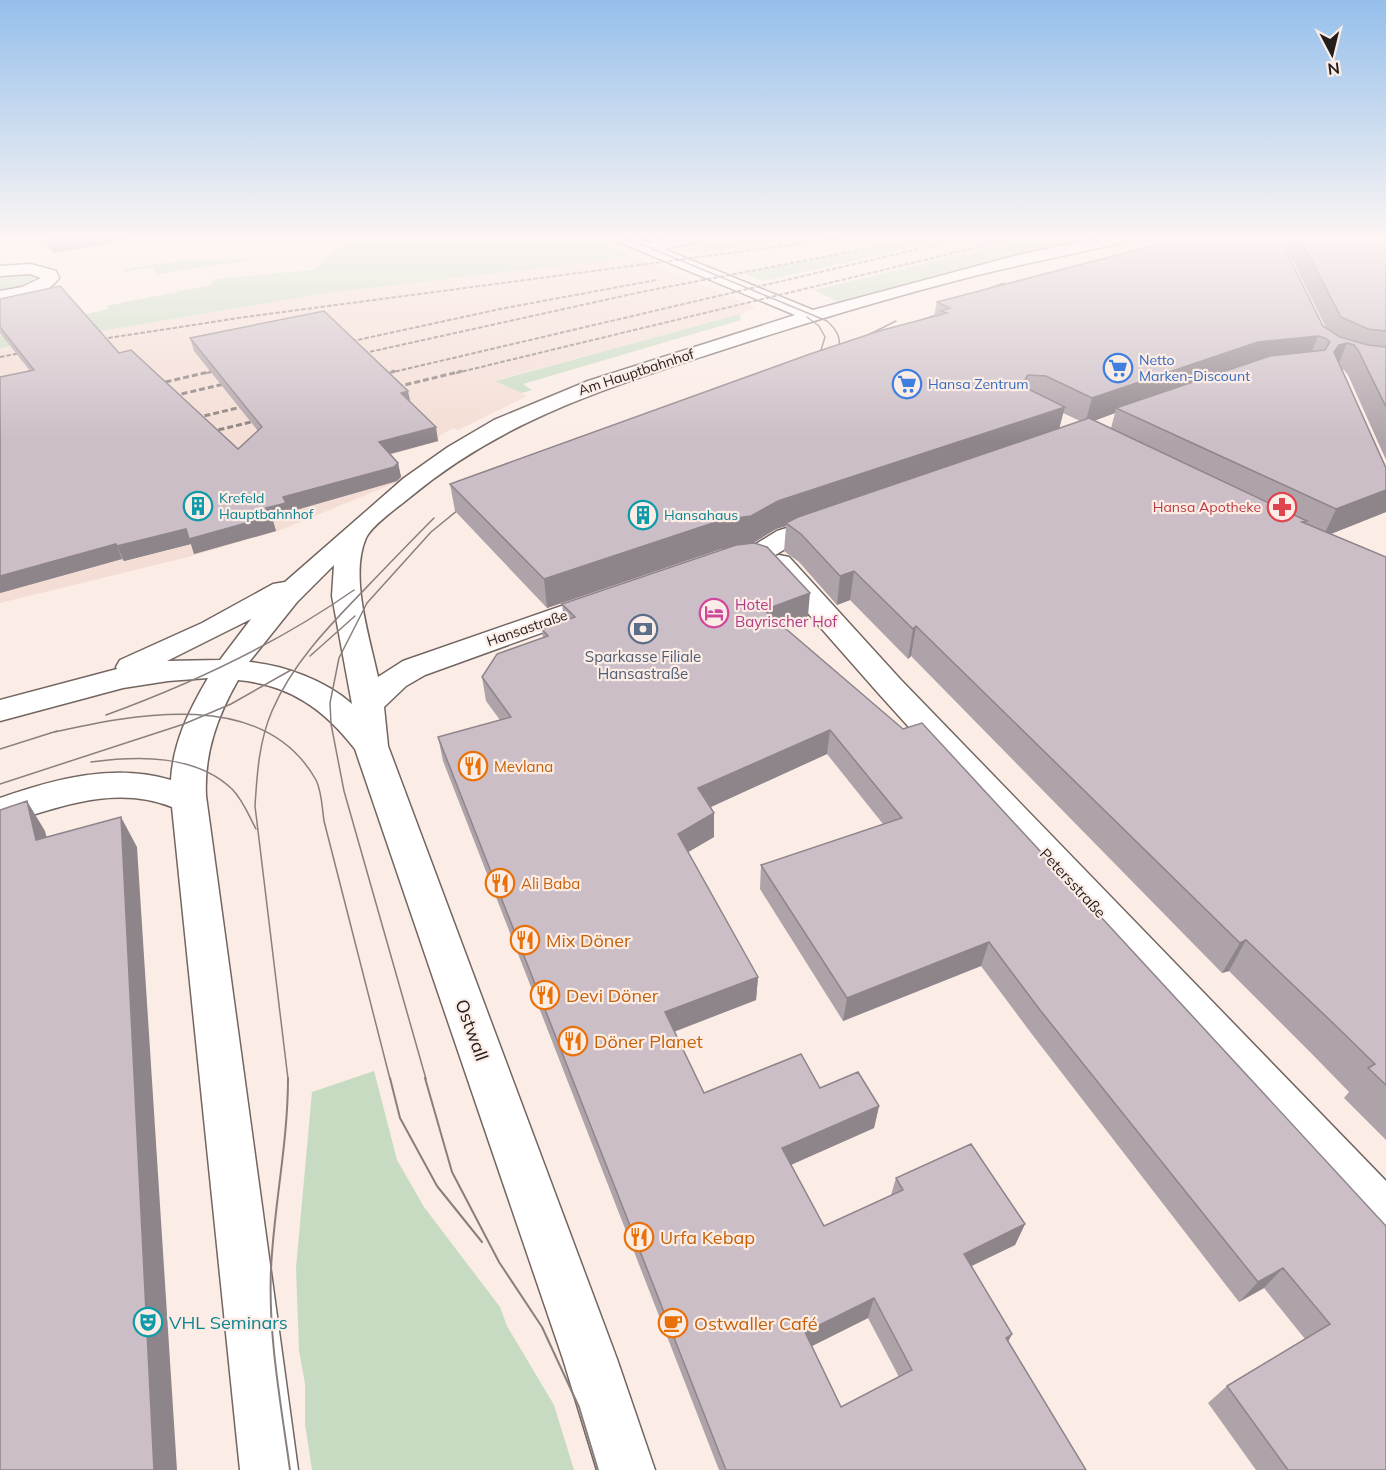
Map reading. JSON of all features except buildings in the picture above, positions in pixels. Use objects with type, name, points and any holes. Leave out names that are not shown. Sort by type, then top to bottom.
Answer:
[{"type":"street","points":[[787,306],[812,316]]},
{"type":"street","name":"Am Hauptbahnhof","points":[[303,579],[382,507],[430,470],[523,414],[600,384],[851,306]]},
{"type":"street","points":[[698,568],[731,557],[759,554],[786,537],[853,514]]},
{"type":"street","name":"Ostwall","points":[[354,534],[345,584],[351,625],[368,704],[371,746],[590,1359],[626,1470]]},
{"type":"street","name":"Petersstraße","points":[[759,554],[776,560],[787,570],[890,687],[1386,1217]]},
{"type":"street","points":[[269,1470],[198,859],[189,800],[188,769],[192,746],[203,717],[229,670],[271,615],[303,579]]},
{"type":"street","points":[[0,711],[138,664],[189,641],[303,579]]},
{"type":"street","name":"Hansastraße","points":[[368,704],[395,679],[414,668],[632,591]]},
{"type":"street","points":[[54,694],[138,676],[177,671],[229,670],[278,678],[312,692],[330,703],[348,719],[371,746]]},
{"type":"street","points":[[0,812],[49,794],[112,784],[153,787],[189,800]]},
{"type":"shaded area","points":[[253,306],[756,307],[740,314],[496,380],[527,396],[458,430],[453,428],[439,436],[439,441],[385,457],[405,479],[278,531],[188,557],[0,603],[0,348]]},
{"type":"green space","points":[[106,306],[253,306],[0,348],[0,334],[3,337],[85,319],[82,315],[109,309]]},
{"type":"green space","points":[[740,314],[741,320],[523,384],[532,390],[522,393],[495,381]]},
{"type":"green space","points":[[374,1071],[397,1160],[424,1207],[500,1307],[507,1326],[554,1405],[574,1470],[312,1470],[305,1424],[305,1384],[299,1350],[296,1268],[312,1092]]},
{"type":"tram line","points":[[790,306],[827,321],[834,329],[839,337],[839,346],[833,355]]},
{"type":"tram line","points":[[888,331],[951,310]]},
{"type":"tram line","points":[[807,317],[819,326],[825,337],[821,350],[807,361]]},
{"type":"tram line","points":[[848,345],[896,321]]},
{"type":"tram line","points":[[426,1079],[344,791],[331,724],[330,703],[339,658],[367,603],[431,532],[469,501]]},
{"type":"tram line","points":[[265,732],[280,694],[300,662],[324,632],[434,518]]},
{"type":"tram line","points":[[106,715],[171,690],[234,661],[295,628],[354,590]]},
{"type":"tram line","points":[[310,656],[355,616]]},
{"type":"tram line","points":[[204,715],[231,704],[291,670]]},
{"type":"tram line","points":[[52,733],[120,719],[158,715],[204,715]]},
{"type":"tram line","points":[[0,784],[204,715]]},
{"type":"tram line","points":[[204,715],[231,719],[265,732]]},
{"type":"tram line","points":[[52,733],[57,731]]},
{"type":"tram line","points":[[265,732],[293,750],[316,780],[320,790],[324,821],[390,1079]]},
{"type":"tram line","points":[[265,732],[261,746],[255,806],[288,1079]]},
{"type":"tram line","points":[[0,749],[52,733]]},
{"type":"tram line","points":[[91,762],[128,759],[165,760],[201,769],[236,793],[256,829]]},
{"type":"tram line","points":[[390,1078],[400,1118],[437,1186],[482,1242]]},
{"type":"tram line","points":[[425,1078],[452,1172],[499,1262],[542,1327],[579,1407],[598,1470]]},
{"type":"tram line","points":[[288,1079],[286,1126],[271,1269],[271,1319],[290,1470]]},
{"type":"railway","points":[[89,341],[331,306]]},
{"type":"railway","points":[[339,344],[518,306]]},
{"type":"railway","points":[[351,356],[579,306]]},
{"type":"railway","points":[[389,373],[677,306]]},
{"type":"railway","points":[[456,373],[736,306]]},
{"type":"railway","points":[[0,357],[32,351]]},
{"type":"railway","points":[[207,373],[227,368]]},
{"type":"railway","points":[[148,386],[213,371]]},
{"type":"railway","points":[[374,376],[395,371]]},
{"type":"railway","points":[[388,389],[462,371]]},
{"type":"railway","points":[[164,398],[237,381]]},
{"type":"railway","points":[[187,420],[254,404]]},
{"type":"railway","points":[[201,434],[268,418]]},
{"type":"place","name":"Netto Marken-Discount","points":[[1118,368]]},
{"type":"place","name":"Hansa Zentrum","points":[[907,384]]},
{"type":"place","name":"Krefeld Hauptbahnhof","points":[[198,506]]},
{"type":"place","name":"Hansa Apotheke","points":[[1282,507]]},
{"type":"place","name":"Hansahaus","points":[[643,515]]},
{"type":"place","name":"Hotel Bayrischer Hof","points":[[714,613]]},
{"type":"place","name":"Sparkasse Filiale Hansastraße","points":[[643,629]]},
{"type":"place","name":"Mevlana","points":[[473,766]]},
{"type":"place","name":"Ali Baba","points":[[500,883]]},
{"type":"place","name":"Mix Döner","points":[[525,940]]},
{"type":"place","name":"Devi Döner","points":[[545,995]]},
{"type":"place","name":"Döner Planet","points":[[573,1041]]},
{"type":"place","name":"Urfa Kebap","points":[[639,1237]]},
{"type":"place","name":"VHL Seminars","points":[[148,1322]]},
{"type":"place","name":"Ostwaller Café","points":[[673,1323]]}]
